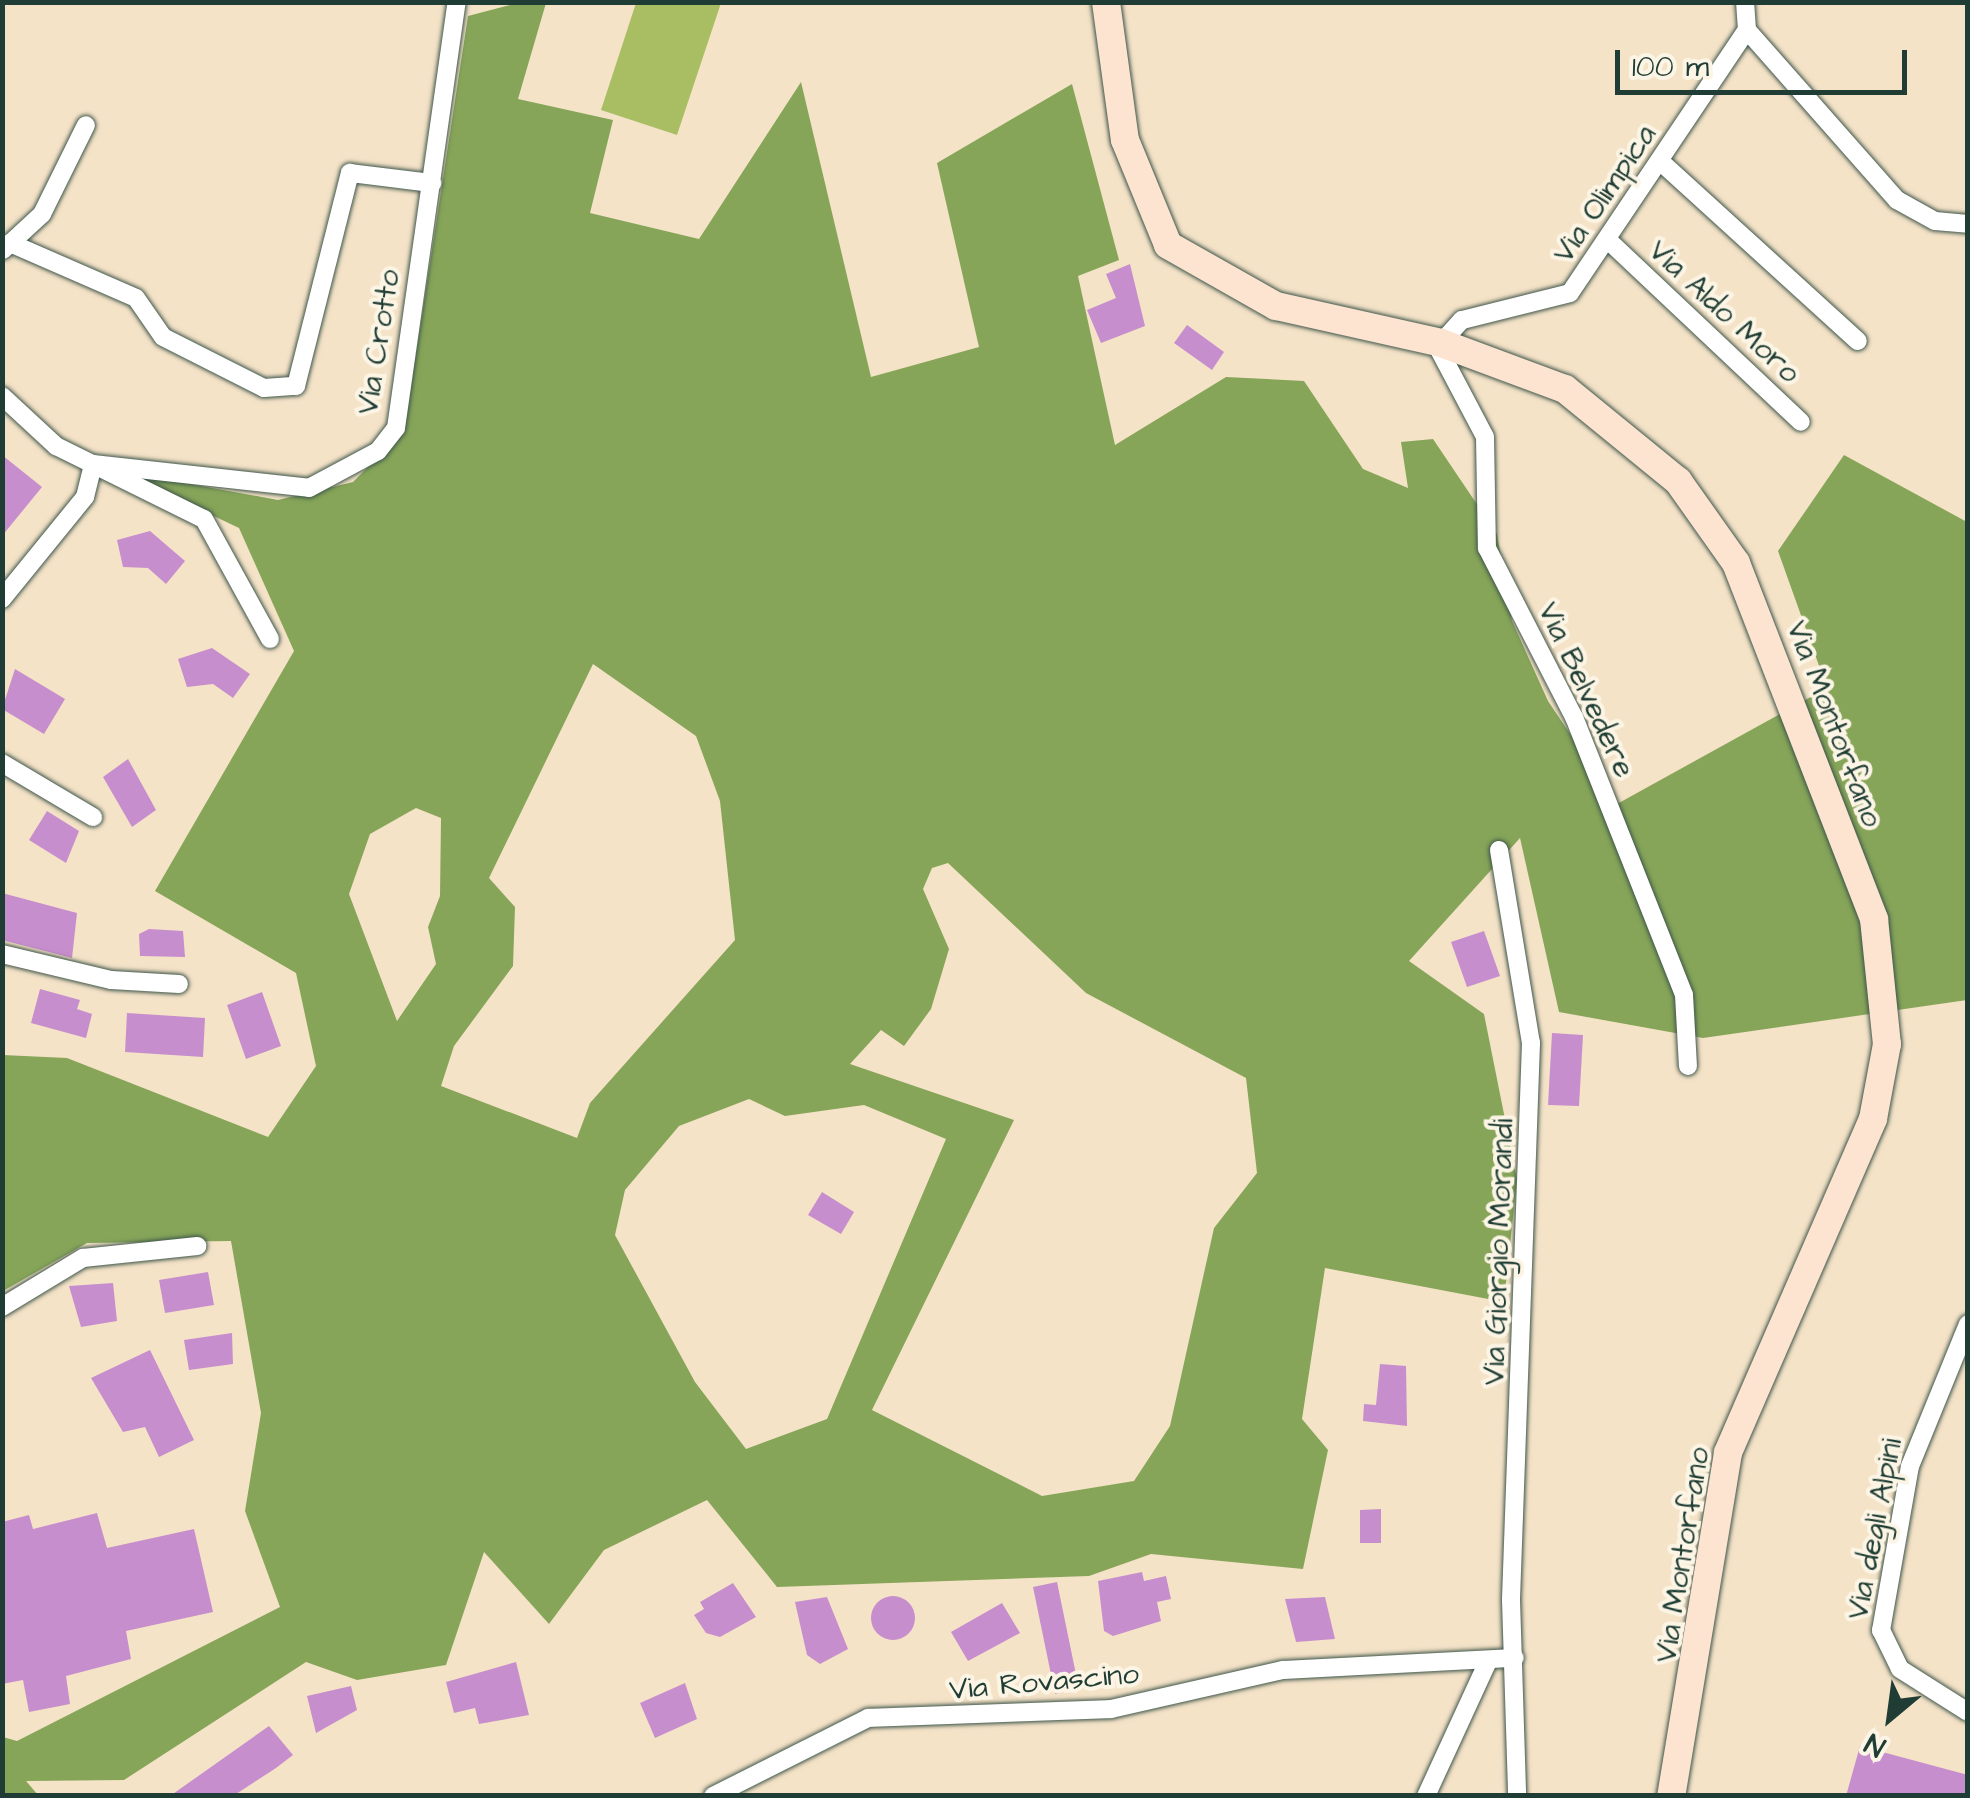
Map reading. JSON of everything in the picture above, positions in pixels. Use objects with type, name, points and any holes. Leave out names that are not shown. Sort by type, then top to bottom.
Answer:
[{"type":"street","name":"Via Crotto","points":[[93,464],[309,488],[360,466],[396,428],[457,2]]},
{"type":"street","name":"Via Montorfano","points":[[1106,2],[1126,140],[1168,245],[1276,306],[1438,342],[1565,390],[1626,433],[1678,481],[1736,563],[1861,884],[1882,968],[1887,1044],[1873,1119],[1728,1454],[1671,1796]]},
{"type":"street","points":[[1745,2],[1747,30],[1897,200],[1935,221],[1968,224]]},
{"type":"street","name":"Via Olimpica","points":[[1438,342],[1462,320],[1570,293],[1610,242],[1747,30]]},
{"type":"street","points":[[86,125],[42,214],[6,247],[136,298],[163,337],[264,388],[296,386],[350,173],[432,183]]},
{"type":"street","points":[[1661,162],[1858,341]]},
{"type":"street","name":"Via Aldo Moro","points":[[1610,242],[1801,422]]},
{"type":"street","name":"Via Belvedere","points":[[1438,342],[1485,437],[1488,548],[1574,717],[1684,996],[1688,1066]]},
{"type":"street","points":[[2,396],[56,446],[214,529],[270,638]]},
{"type":"street","points":[[2,598],[85,497],[93,464]]},
{"type":"street","points":[[2,763],[93,816]]},
{"type":"street","name":"Via Giorgio Morandi","points":[[1499,850],[1531,1043],[1515,1658]]},
{"type":"street","points":[[2,954],[111,980],[179,984]]},
{"type":"street","points":[[2,1307],[83,1258],[197,1246]]},
{"type":"street","name":"Via degli Alpini","points":[[1968,1324],[1910,1466],[1881,1630],[1900,1669],[1968,1712]]},
{"type":"street","points":[[1515,1658],[1516,1796]]},
{"type":"street","name":"Via Rovascino","points":[[712,1796],[868,1718],[1111,1709],[1283,1670],[1515,1658]]},
{"type":"street","points":[[1426,1796],[1488,1661]]},
{"type":"green space","points":[[518,3],[546,3],[518,99],[613,120],[590,213],[699,239],[801,82],[871,377],[979,347],[937,163],[1072,84],[1119,260],[1078,276],[1115,445],[1226,377],[1304,381],[1363,469],[1408,488],[1401,442],[1433,439],[1497,534],[1512,621],[1548,701],[1617,804],[1827,688],[1778,551],[1844,455],[1967,522],[1967,1000],[1703,1038],[1559,1012],[1520,838],[1409,961],[1484,1014],[1517,1179],[1504,1302],[1325,1268],[1302,1419],[1328,1450],[1303,1569],[1151,1554],[1089,1576],[777,1587],[707,1500],[604,1550],[549,1624],[484,1552],[446,1665],[357,1680],[306,1662],[124,1780],[26,1781],[38,1795],[3,1795],[3,1737],[17,1741],[280,1607],[245,1511],[261,1413],[231,1241],[87,1243],[3,1291],[3,1055],[67,1058],[268,1137],[316,1066],[296,973],[155,891],[294,651],[239,528],[119,471],[278,500],[353,482],[381,454],[407,413],[468,16]],"holes":[[[593,664],[696,736],[720,801],[735,940],[590,1103],[577,1138],[441,1086],[454,1046],[513,966],[515,907],[489,878]],[[416,808],[441,818],[440,896],[428,927],[436,964],[397,1021],[349,894],[370,834]],[[948,863],[1086,993],[1246,1078],[1257,1173],[1214,1228],[1170,1426],[1134,1481],[1042,1496],[872,1410],[1014,1120],[850,1064],[881,1030],[904,1046],[931,1009],[949,949],[923,889],[932,868]],[[749,1099],[785,1116],[864,1105],[946,1139],[827,1419],[746,1449],[695,1382],[615,1235],[625,1190],[679,1126]]]},
{"type":"green space","points":[[636,3],[721,3],[677,135],[601,110]]},
{"type":"building","points":[[1130,264],[1145,326],[1101,343],[1087,310],[1116,298],[1106,274]]},
{"type":"building","points":[[1187,325],[1224,352],[1212,370],[1174,343]]},
{"type":"building","points":[[2,455],[42,487],[2,536]]},
{"type":"building","points":[[150,531],[185,561],[166,584],[148,568],[123,567],[117,540]]},
{"type":"building","points":[[212,648],[250,674],[233,698],[213,684],[187,687],[178,659]]},
{"type":"building","points":[[15,669],[65,699],[44,734],[2,709]]},
{"type":"building","points":[[128,759],[156,810],[132,827],[103,777]]},
{"type":"building","points":[[47,811],[79,831],[66,863],[29,840]]},
{"type":"building","points":[[2,893],[77,913],[72,958],[2,940]]},
{"type":"building","points":[[149,929],[183,931],[185,957],[140,956],[139,934]]},
{"type":"building","points":[[1484,931],[1500,976],[1467,987],[1451,942]]},
{"type":"building","points":[[40,989],[80,1000],[77,1009],[92,1014],[86,1038],[31,1023]]},
{"type":"building","points":[[262,992],[281,1046],[246,1059],[227,1005]]},
{"type":"building","points":[[127,1013],[205,1018],[203,1057],[125,1052]]},
{"type":"building","points":[[1552,1033],[1583,1035],[1579,1106],[1548,1105]]},
{"type":"building","points":[[822,1192],[854,1212],[841,1234],[808,1215]]},
{"type":"building","points":[[208,1272],[214,1305],[165,1313],[159,1280]]},
{"type":"building","points":[[113,1283],[117,1321],[81,1327],[69,1286]]},
{"type":"building","points":[[232,1333],[233,1364],[189,1370],[184,1340]]},
{"type":"building","points":[[150,1350],[194,1440],[159,1457],[145,1427],[123,1432],[91,1378]]},
{"type":"building","points":[[1380,1364],[1406,1366],[1407,1426],[1363,1421],[1364,1404],[1376,1405]]},
{"type":"building","points":[[1381,1509],[1381,1543],[1360,1543],[1360,1510]]},
{"type":"building","points":[[97,1513],[107,1548],[194,1529],[213,1612],[126,1631],[131,1659],[66,1676],[70,1704],[29,1712],[23,1680],[2,1684],[2,1522],[29,1515],[33,1529]]},
{"type":"building","points":[[1142,1572],[1144,1581],[1166,1576],[1171,1599],[1157,1602],[1161,1621],[1113,1636],[1104,1631],[1098,1581]]},
{"type":"building","points":[[1057,1582],[1079,1689],[1055,1694],[1033,1587]]},
{"type":"building","points":[[733,1583],[756,1617],[720,1637],[706,1633],[694,1615],[704,1609],[700,1602]]},
{"type":"building","points":[[893,1596],[909,1602],[915,1618],[909,1634],[893,1640],[877,1634],[871,1618],[877,1602]]},
{"type":"building","points":[[827,1597],[848,1649],[820,1664],[807,1655],[795,1602]]},
{"type":"building","points":[[1325,1597],[1335,1639],[1296,1642],[1285,1599]]},
{"type":"building","points":[[1002,1603],[1020,1633],[968,1661],[951,1632]]},
{"type":"building","points":[[516,1662],[529,1715],[479,1724],[475,1708],[454,1713],[446,1682]]},
{"type":"building","points":[[685,1683],[697,1719],[655,1738],[640,1703]]},
{"type":"building","points":[[351,1686],[357,1710],[316,1733],[307,1696]]},
{"type":"building","points":[[269,1726],[293,1755],[276,1768],[233,1796],[170,1796]]},
{"type":"building","points":[[1860,1746],[1968,1775],[1968,1796],[1846,1796]]}]
